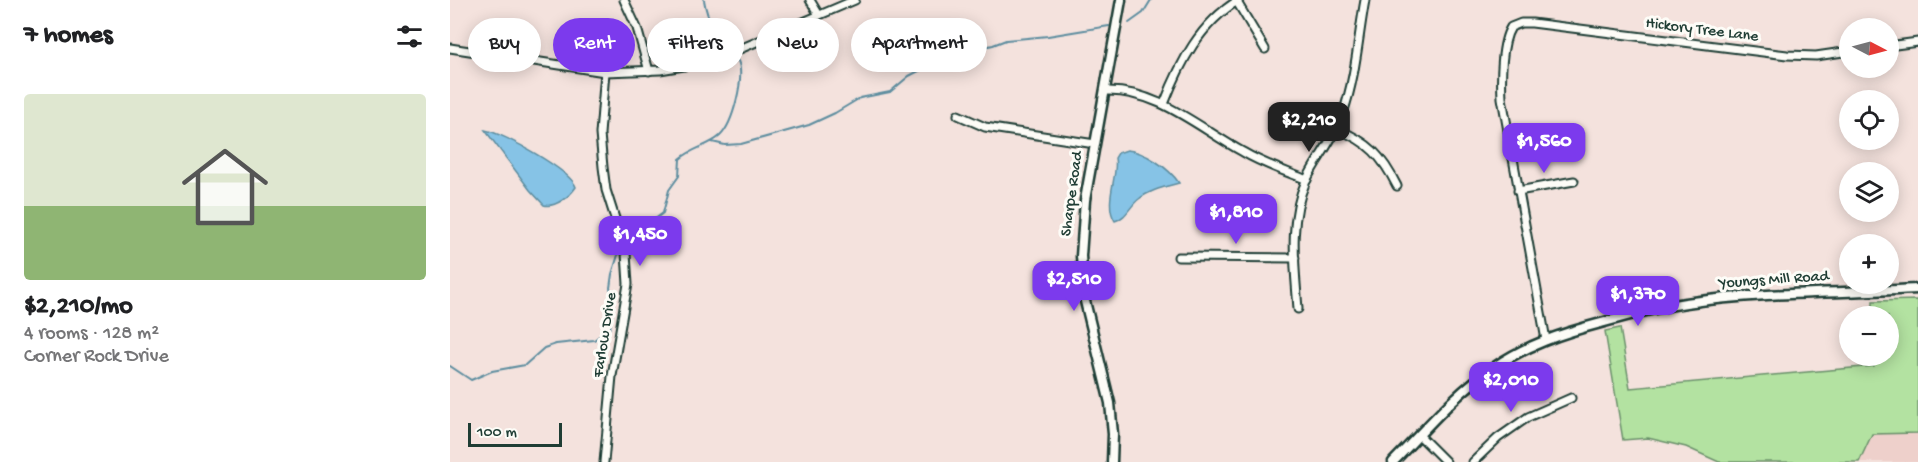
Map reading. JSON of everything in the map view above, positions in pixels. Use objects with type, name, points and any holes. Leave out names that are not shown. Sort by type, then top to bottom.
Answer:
[{"type":"street","points":[[624,0],[637,28],[647,64]]},
{"type":"street","points":[[810,0],[819,15]]},
{"type":"street","points":[[744,47],[855,0]]},
{"type":"street","name":"Sharpe Road","points":[[1112,462],[1113,434],[1110,403],[1090,324],[1082,276],[1084,212],[1120,0]]},
{"type":"street","points":[[1298,309],[1294,258],[1295,225],[1299,202],[1307,180],[1337,129],[1353,78],[1365,0]]},
{"type":"street","points":[[1164,104],[1198,36],[1222,11],[1238,1],[1265,50]]},
{"type":"street","name":"Hickory Tree Lane","points":[[1546,340],[1518,191],[1502,88],[1507,35],[1511,27],[1521,23],[1542,24],[1787,55],[1816,56],[1839,53]]},
{"type":"street","points":[[1899,45],[1918,42]]},
{"type":"street","points":[[450,48],[553,64]]},
{"type":"street","name":"Farlow Drive","points":[[604,462],[612,376],[628,284],[626,253],[606,190],[603,167],[600,134],[605,72]]},
{"type":"street","points":[[1105,91],[1118,90],[1134,93],[1164,104],[1255,159],[1307,180]]},
{"type":"street","points":[[958,115],[985,127],[1095,144]]},
{"type":"street","points":[[1337,129],[1361,140],[1370,147],[1386,164],[1398,186]]},
{"type":"street","points":[[1518,191],[1574,181]]},
{"type":"street","points":[[1178,257],[1294,258]]},
{"type":"street","name":"Youngs Mill Road","points":[[1394,462],[1476,380],[1509,358],[1546,340],[1626,316],[1689,303],[1918,289]]},
{"type":"street","points":[[1473,462],[1498,438],[1528,417],[1571,398]]},
{"type":"street","points":[[1419,435],[1446,462]]},
{"type":"shaded area","points":[[1918,433],[1918,462],[1859,462],[1872,434]]},
{"type":"green space","points":[[1918,300],[1918,433],[1872,434],[1859,462],[1719,462],[1686,447],[1648,438],[1623,440],[1605,331],[1620,328],[1630,388],[1874,366],[1899,366],[1899,306],[1873,306],[1873,301]]},
{"type":"water","points":[[485,130],[506,138],[550,163],[576,187],[562,200],[553,205],[544,205]]},
{"type":"water","points":[[1127,150],[1141,153],[1156,161],[1179,183],[1143,196],[1115,221],[1110,206],[1115,158],[1118,153]]},
{"type":"waterway","points":[[704,0],[710,18]]},
{"type":"waterway","points":[[1129,23],[1143,13],[1151,0]]},
{"type":"waterway","points":[[712,142],[725,145],[741,144],[809,125],[860,98],[890,92],[909,76],[952,54],[1006,40],[1109,26]]},
{"type":"waterway","points":[[626,247],[646,226],[663,213],[669,190],[679,176],[680,159],[716,139],[725,130],[739,89],[740,72]]},
{"type":"waterway","points":[[450,366],[471,380],[492,371],[525,365],[544,348],[556,344],[594,340],[610,328],[614,304],[610,288],[612,274],[618,255],[622,251]]}]
